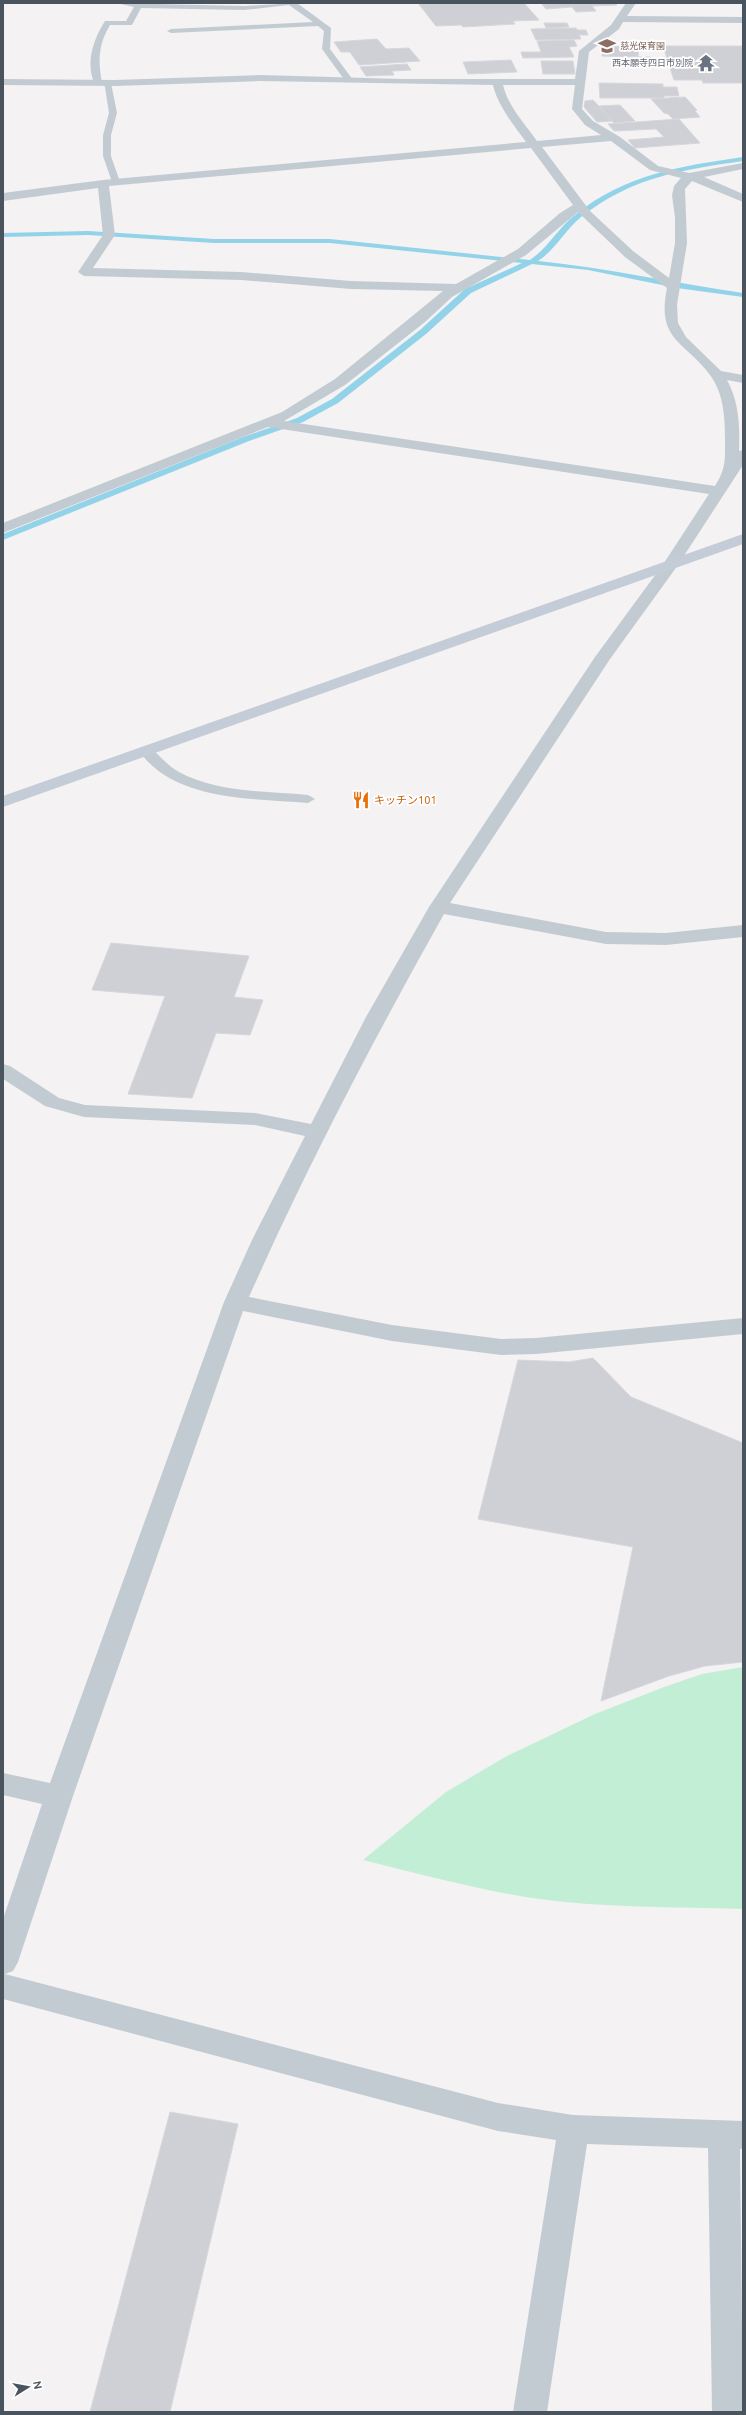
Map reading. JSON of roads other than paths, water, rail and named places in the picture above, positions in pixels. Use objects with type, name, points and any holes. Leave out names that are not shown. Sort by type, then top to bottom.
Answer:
[{"type":"street","points":[[631,3],[622,19],[615,27],[584,51],[576,102],[577,109],[590,123],[613,137],[654,168],[700,179],[743,198]]},
{"type":"street","points":[[622,19],[743,20]]},
{"type":"street","points":[[3,82],[102,83],[260,78],[580,82]]},
{"type":"street","points":[[497,82],[506,106],[580,206],[615,242],[674,288]]},
{"type":"street","points":[[3,197],[110,182],[613,137]]},
{"type":"street","points":[[731,472],[731,408],[725,388],[716,374],[674,329],[671,316],[681,244],[681,215],[678,194],[680,187],[689,177],[743,166]]},
{"type":"street","points":[[110,182],[109,235],[84,272],[241,276],[351,286],[457,288]]},
{"type":"street","points":[[3,528],[267,424],[287,414],[330,389],[457,288],[522,252],[564,216],[580,206]]},
{"type":"street","points":[[716,374],[743,379]]},
{"type":"street","points":[[267,424],[719,491]]},
{"type":"street","points":[[3,1962],[59,1796],[235,1302],[263,1240],[387,997],[438,907],[603,657],[670,565],[743,454]]},
{"type":"street","points":[[3,802],[743,539]]},
{"type":"street","points":[[438,907],[606,938],[666,939],[743,930]]},
{"type":"street","points":[[3,1070],[52,1102],[84,1111],[255,1119],[318,1132]]},
{"type":"street","points":[[235,1302],[392,1333],[501,1347],[536,1346],[743,1326]]},
{"type":"street","points":[[3,1784],[59,1796]]},
{"type":"street","points":[[3,1986],[498,2117],[573,2129],[734,2135],[733,2405]]},
{"type":"street","points":[[530,2412],[573,2129]]},
{"type":"lane","points":[[120,3],[138,6],[248,8],[287,3]]},
{"type":"lane","points":[[292,3],[322,24],[329,33],[326,49],[349,80]]},
{"type":"lane","points":[[110,182],[107,156],[107,135],[113,114],[102,83],[94,52],[97,39],[108,23],[129,23],[138,6]]},
{"type":"lane","points":[[171,31],[322,24]]},
{"type":"lane","points":[[146,751],[174,774],[195,784],[216,789],[308,799]]},
{"type":"waterway","points":[[531,262],[544,253],[578,216],[608,196],[643,179],[674,169],[743,159]]},
{"type":"waterway","points":[[3,235],[88,233],[214,241],[330,241],[531,262]]},
{"type":"waterway","points":[[3,537],[246,439],[300,420],[335,401],[423,332],[468,291],[531,262]]},
{"type":"waterway","points":[[531,262],[588,268],[677,286],[743,295]]},
{"type":"place","name":"慈光保育園","points":[[607,46]]},
{"type":"place","name":"西本願寺四日市別院","points":[[706,63]]},
{"type":"place","name":"キッチン101","points":[[361,800]]}]
